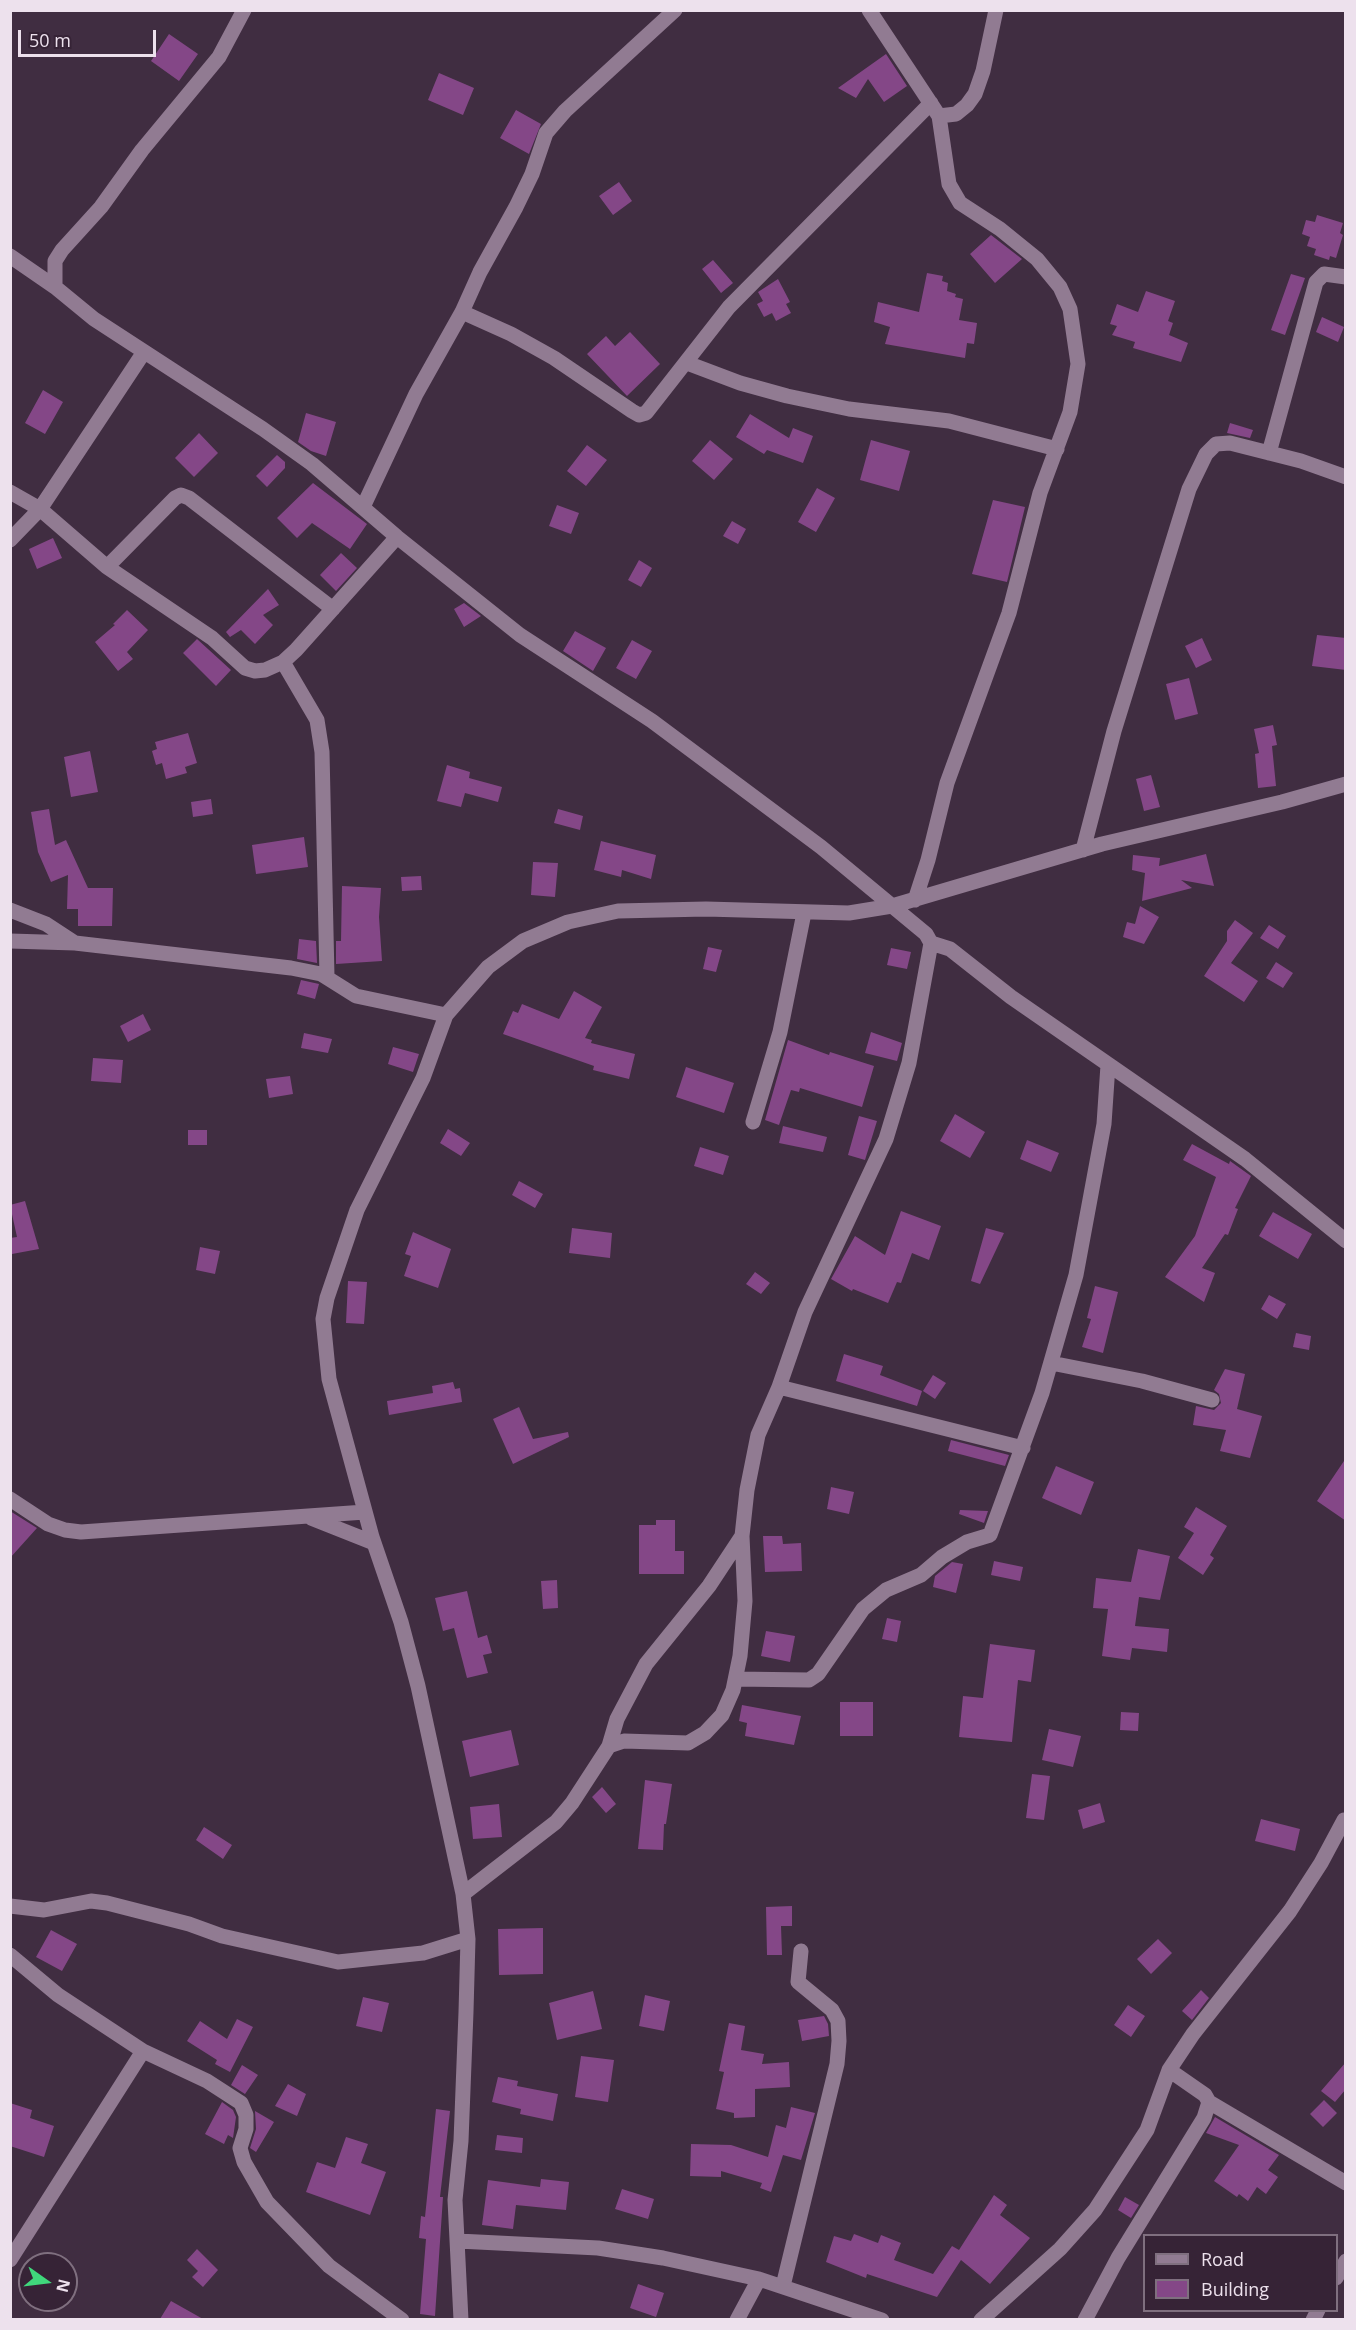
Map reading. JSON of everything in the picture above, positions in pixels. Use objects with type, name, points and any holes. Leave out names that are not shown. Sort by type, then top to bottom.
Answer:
[{"type":"street","points":[[32,271],[55,261],[219,57],[244,10]]},
{"type":"street","points":[[363,507],[416,394],[462,312],[531,174],[546,134],[565,111],[675,10]]},
{"type":"street","points":[[868,10],[935,109],[949,184],[960,203],[1000,229],[1037,259],[1060,287],[1070,309],[1078,364],[1070,412],[1040,493],[1009,613],[946,783],[928,860],[915,900]]},
{"type":"street","points":[[935,109],[956,114],[975,94],[983,71],[996,10]]},
{"type":"street","points":[[462,312],[511,334],[554,358],[639,415],[646,413],[729,307],[935,109]]},
{"type":"street","points":[[10,256],[55,287],[94,320],[263,429],[312,464],[397,537],[520,635],[651,721],[812,840],[926,934],[931,943],[909,1063],[886,1139],[805,1312],[779,1387],[758,1435],[747,1490],[742,1536],[745,1600],[736,1679],[722,1715],[705,1733],[688,1743],[624,1741],[609,1746]]},
{"type":"street","points":[[55,261],[55,287]]},
{"type":"street","points":[[1269,453],[1316,282],[1324,273],[1346,276]]},
{"type":"street","points":[[10,540],[40,509],[144,352]]},
{"type":"street","points":[[687,363],[741,383],[788,396],[849,409],[958,423],[1057,449]]},
{"type":"street","points":[[1083,850],[1114,731],[1189,489],[1206,454],[1216,444],[1230,443],[1346,477]]},
{"type":"street","points":[[10,492],[40,509],[107,567],[212,638],[246,668],[265,670],[283,662],[397,537]]},
{"type":"street","points":[[107,567],[175,498],[182,495],[189,498],[333,609]]},
{"type":"street","points":[[283,662],[317,720],[322,752],[327,977]]},
{"type":"street","points":[[461,2319],[455,2200],[464,2084],[468,1939],[463,1894],[418,1686],[401,1622],[365,1512],[329,1379],[323,1319],[327,1298],[357,1210],[423,1078],[446,1015],[488,967],[523,941],[568,922],[618,911],[706,909],[849,913],[892,906],[1083,850],[1346,784]]},
{"type":"street","points":[[10,910],[46,924],[75,943]]},
{"type":"street","points":[[753,1122],[780,1032],[804,913]]},
{"type":"street","points":[[10,941],[75,943],[291,968],[327,977],[356,996],[446,1015]]},
{"type":"street","points":[[931,943],[950,949],[1011,997],[1245,1159],[1346,1241]]},
{"type":"street","points":[[736,1679],[809,1680],[818,1674],[854,1620],[886,1590],[921,1575],[942,1557],[967,1542],[990,1534],[1023,1448],[1051,1363],[1076,1275],[1104,1124],[1108,1065]]},
{"type":"street","points":[[1051,1363],[1142,1381],[1212,1400]]},
{"type":"street","points":[[779,1387],[1023,1448]]},
{"type":"street","points":[[10,1499],[48,1524],[64,1530],[81,1532],[365,1512]]},
{"type":"street","points":[[306,1516],[374,1543]]},
{"type":"street","points":[[463,1894],[556,1822],[572,1803],[609,1746],[617,1719],[646,1664],[709,1586],[742,1536]]},
{"type":"street","points":[[981,2319],[1060,2249],[1095,2210],[1147,2130],[1169,2070],[1193,2034],[1290,1911],[1321,1863],[1344,1820]]},
{"type":"street","points":[[10,1906],[44,1910],[78,1902],[99,1902],[189,1924],[222,1936],[338,1962],[423,1953],[468,1939]]},
{"type":"street","points":[[783,2286],[835,2073],[839,2041],[838,2021],[832,2010],[798,1982],[801,1951]]},
{"type":"street","points":[[10,1955],[58,1995],[143,2051],[207,2081],[241,2103],[246,2115],[246,2128],[240,2148],[244,2162],[267,2202],[329,2266],[402,2319]]},
{"type":"street","points":[[10,2260],[143,2051]]},
{"type":"street","points":[[1169,2070],[1205,2095],[1209,2102],[1346,2183]]},
{"type":"street","points":[[1085,2319],[1118,2258],[1203,2118],[1209,2102]]},
{"type":"street","points":[[458,2241],[598,2248],[663,2258],[759,2279],[882,2319]]},
{"type":"street","points":[[1338,2275],[1346,2261]]},
{"type":"street","points":[[737,2319],[759,2279]]},
{"type":"building","points":[[169,34],[198,54],[179,81],[151,61]]},
{"type":"building","points":[[886,54],[907,86],[884,102],[868,79],[856,98],[838,88]]},
{"type":"building","points":[[439,73],[474,88],[463,115],[428,100]]},
{"type":"building","points":[[516,110],[541,124],[529,154],[500,138]]},
{"type":"building","points":[[619,182],[632,201],[613,215],[599,196]]},
{"type":"building","points":[[1317,215],[1343,223],[1340,233],[1343,235],[1336,258],[1330,256],[1329,260],[1314,255],[1316,249],[1307,246],[1310,237],[1302,234],[1306,220],[1315,222]]},
{"type":"building","points":[[991,235],[1022,259],[995,283],[970,254]]},
{"type":"building","points":[[713,260],[733,283],[721,293],[702,269]]},
{"type":"building","points":[[927,273],[943,276],[942,281],[948,283],[947,291],[963,299],[959,320],[977,323],[974,344],[967,343],[965,358],[885,344],[890,327],[874,322],[878,302],[919,312]]},
{"type":"building","points":[[1291,274],[1305,278],[1285,335],[1271,330]]},
{"type":"building","points":[[778,279],[790,302],[786,304],[791,313],[776,321],[772,313],[764,317],[757,304],[763,301],[758,292]]},
{"type":"building","points":[[1146,291],[1175,301],[1168,321],[1173,323],[1169,335],[1188,343],[1181,362],[1133,348],[1135,342],[1112,335],[1117,326],[1110,324],[1117,304],[1138,312]]},
{"type":"building","points":[[1322,317],[1344,327],[1338,342],[1316,332]]},
{"type":"building","points":[[630,332],[660,364],[627,396],[587,354],[606,336],[615,346]]},
{"type":"building","points":[[43,390],[63,402],[45,434],[25,423]]},
{"type":"building","points":[[306,413],[336,422],[326,456],[311,451],[298,442]]},
{"type":"building","points":[[750,414],[789,438],[793,428],[813,436],[803,463],[767,450],[764,454],[736,437]]},
{"type":"building","points":[[1230,423],[1253,430],[1250,438],[1227,433]]},
{"type":"building","points":[[199,433],[218,453],[194,477],[175,458]]},
{"type":"building","points":[[710,440],[733,459],[714,480],[692,461]]},
{"type":"building","points":[[871,440],[910,451],[899,491],[860,480]]},
{"type":"building","points":[[587,445],[607,460],[586,486],[567,471]]},
{"type":"building","points":[[277,455],[285,462],[285,468],[267,487],[256,476]]},
{"type":"building","points":[[313,483],[367,524],[350,549],[312,523],[297,538],[277,518]]},
{"type":"building","points":[[817,488],[835,498],[816,532],[798,522]]},
{"type":"building","points":[[993,500],[1025,507],[1007,582],[972,574]]},
{"type":"building","points":[[557,505],[579,513],[571,534],[549,526]]},
{"type":"building","points":[[732,521],[746,529],[738,544],[723,536]]},
{"type":"building","points":[[53,538],[62,558],[37,569],[29,549]]},
{"type":"building","points":[[341,553],[357,568],[336,591],[320,575]]},
{"type":"building","points":[[639,560],[652,568],[641,587],[628,580]]},
{"type":"building","points":[[268,589],[279,605],[263,615],[273,625],[255,644],[241,630],[230,637],[226,632]]},
{"type":"building","points":[[464,603],[481,616],[464,627],[454,609]]},
{"type":"building","points":[[127,610],[148,630],[127,652],[133,659],[118,671],[95,642],[115,625],[113,624]]},
{"type":"building","points":[[575,631],[606,648],[593,671],[563,651]]},
{"type":"building","points":[[1317,635],[1346,638],[1346,670],[1312,666]]},
{"type":"building","points":[[1202,638],[1212,660],[1196,668],[1185,646]]},
{"type":"building","points":[[197,639],[231,670],[216,686],[183,653]]},
{"type":"building","points":[[632,640],[652,651],[636,679],[616,668]]},
{"type":"building","points":[[1189,678],[1198,714],[1175,720],[1166,684]]},
{"type":"building","points":[[1273,725],[1277,745],[1272,746],[1276,786],[1258,788],[1255,754],[1259,753],[1254,729]]},
{"type":"building","points":[[188,733],[197,763],[185,767],[187,773],[166,779],[162,763],[156,765],[152,751],[157,749],[155,742]]},
{"type":"building","points":[[90,751],[98,792],[71,797],[64,757]]},
{"type":"building","points":[[447,765],[470,772],[469,778],[502,787],[498,802],[465,793],[461,807],[437,801]]},
{"type":"building","points":[[1151,775],[1160,807],[1144,811],[1136,779]]},
{"type":"building","points":[[211,799],[213,814],[193,817],[191,802]]},
{"type":"building","points":[[49,809],[55,845],[66,840],[88,888],[113,888],[112,926],[78,926],[78,909],[67,909],[68,875],[51,882],[38,852],[31,812]]},
{"type":"building","points":[[558,809],[583,816],[580,830],[554,823]]},
{"type":"building","points":[[304,837],[308,867],[256,874],[252,845]]},
{"type":"building","points":[[601,841],[656,855],[651,879],[622,870],[621,877],[594,870]]},
{"type":"building","points":[[1206,854],[1214,886],[1181,880],[1192,888],[1142,901],[1145,873],[1132,870],[1133,855],[1160,858],[1159,866]]},
{"type":"building","points":[[533,862],[558,863],[555,897],[531,895]]},
{"type":"building","points":[[421,876],[422,890],[402,891],[401,877]]},
{"type":"building","points":[[342,886],[381,888],[379,917],[382,961],[336,964],[336,941],[341,941]]},
{"type":"building","points":[[1140,906],[1159,917],[1144,944],[1123,937],[1127,922],[1135,924]]},
{"type":"building","points":[[1235,920],[1253,933],[1231,963],[1258,981],[1244,1002],[1204,976],[1227,941],[1227,931]]},
{"type":"building","points":[[1269,925],[1286,936],[1278,949],[1260,938]]},
{"type":"building","points":[[299,939],[316,941],[317,963],[297,959]]},
{"type":"building","points":[[708,947],[722,950],[716,972],[703,969]]},
{"type":"building","points":[[891,948],[911,952],[907,969],[887,965]]},
{"type":"building","points":[[1276,962],[1293,973],[1283,988],[1266,978]]},
{"type":"building","points":[[301,980],[319,984],[315,999],[297,994]]},
{"type":"building","points":[[574,991],[602,1007],[585,1038],[592,1040],[591,1043],[635,1054],[629,1079],[593,1070],[594,1066],[503,1034],[513,1011],[518,1013],[522,1004],[559,1019]]},
{"type":"building","points":[[143,1014],[151,1030],[128,1042],[120,1026]]},
{"type":"building","points":[[871,1032],[902,1043],[897,1061],[865,1053]]},
{"type":"building","points":[[304,1033],[332,1039],[328,1053],[301,1048]]},
{"type":"building","points":[[788,1040],[829,1055],[830,1052],[874,1066],[862,1107],[800,1088],[799,1092],[791,1090],[779,1125],[765,1120]]},
{"type":"building","points":[[393,1047],[419,1054],[413,1072],[388,1064]]},
{"type":"building","points":[[93,1058],[123,1060],[121,1083],[91,1081]]},
{"type":"building","points":[[686,1067],[734,1083],[724,1113],[676,1097]]},
{"type":"building","points":[[290,1076],[293,1094],[269,1098],[266,1079]]},
{"type":"building","points":[[955,1114],[985,1132],[970,1158],[940,1141]]},
{"type":"building","points":[[859,1116],[877,1121],[865,1160],[848,1155]]},
{"type":"building","points":[[783,1126],[827,1137],[823,1152],[779,1143]]},
{"type":"building","points":[[448,1129],[470,1143],[461,1156],[440,1143]]},
{"type":"building","points":[[188,1130],[207,1130],[207,1145],[188,1145]]},
{"type":"building","points":[[1027,1140],[1059,1153],[1051,1172],[1020,1159]]},
{"type":"building","points":[[1192,1144],[1229,1164],[1230,1161],[1251,1176],[1235,1208],[1238,1209],[1228,1235],[1225,1234],[1202,1268],[1215,1273],[1204,1302],[1165,1277],[1195,1236],[1216,1177],[1183,1160]]},
{"type":"building","points":[[700,1147],[729,1156],[723,1175],[694,1166]]},
{"type":"building","points":[[519,1181],[543,1194],[535,1208],[512,1195]]},
{"type":"building","points":[[25,1201],[39,1249],[12,1254],[10,1238],[17,1237],[10,1205]]},
{"type":"building","points":[[901,1211],[941,1226],[929,1260],[912,1253],[901,1283],[897,1282],[888,1303],[853,1289],[852,1291],[831,1279],[855,1236],[885,1255]]},
{"type":"building","points":[[1273,1212],[1312,1234],[1298,1259],[1259,1236]]},
{"type":"building","points":[[572,1228],[612,1233],[610,1258],[569,1253]]},
{"type":"building","points":[[986,1228],[1004,1233],[980,1284],[971,1281]]},
{"type":"building","points":[[413,1232],[451,1249],[438,1288],[404,1276],[411,1256],[405,1254]]},
{"type":"building","points":[[200,1247],[220,1251],[215,1274],[196,1270]]},
{"type":"building","points":[[755,1272],[770,1283],[761,1294],[746,1284]]},
{"type":"building","points":[[348,1281],[367,1282],[364,1324],[346,1323]]},
{"type":"building","points":[[1095,1286],[1118,1292],[1103,1353],[1082,1347],[1091,1319],[1087,1318]]},
{"type":"building","points":[[1269,1295],[1286,1304],[1277,1319],[1261,1309]]},
{"type":"building","points":[[1296,1333],[1311,1336],[1309,1350],[1293,1347]]},
{"type":"building","points":[[844,1354],[883,1366],[880,1375],[922,1391],[917,1406],[836,1381]]},
{"type":"building","points":[[1225,1369],[1245,1374],[1237,1409],[1262,1416],[1250,1458],[1220,1451],[1226,1430],[1193,1425],[1196,1406],[1214,1410],[1221,1403],[1219,1394],[1214,1390]]},
{"type":"building","points":[[933,1375],[946,1383],[935,1399],[923,1391]]},
{"type":"building","points":[[453,1382],[455,1389],[460,1388],[462,1402],[389,1415],[387,1401],[433,1393],[432,1386]]},
{"type":"building","points":[[519,1407],[533,1439],[568,1432],[569,1437],[513,1464],[493,1419]]},
{"type":"building","points":[[951,1440],[1009,1455],[1005,1466],[948,1451]]},
{"type":"building","points":[[1346,1458],[1346,1521],[1317,1501]]},
{"type":"building","points":[[1056,1466],[1094,1482],[1081,1515],[1042,1498]]},
{"type":"building","points":[[831,1487],[854,1492],[849,1514],[827,1509]]},
{"type":"building","points":[[1196,1507],[1227,1526],[1210,1555],[1214,1558],[1203,1575],[1178,1558],[1194,1533],[1184,1527]]},
{"type":"building","points":[[960,1510],[988,1511],[984,1523],[959,1514]]},
{"type":"building","points":[[10,1511],[37,1528],[10,1558]]},
{"type":"building","points":[[656,1520],[675,1520],[675,1551],[684,1551],[684,1574],[639,1574],[639,1525],[656,1525]]},
{"type":"building","points":[[763,1536],[782,1536],[783,1544],[801,1543],[802,1571],[765,1572]]},
{"type":"building","points":[[1138,1549],[1170,1556],[1160,1600],[1139,1597],[1135,1626],[1169,1629],[1167,1652],[1132,1648],[1130,1660],[1102,1656],[1108,1609],[1093,1608],[1096,1578],[1131,1582]]},
{"type":"building","points":[[994,1561],[1023,1567],[1020,1581],[991,1575]]},
{"type":"building","points":[[952,1562],[963,1564],[956,1593],[933,1587],[935,1576]]},
{"type":"building","points":[[557,1580],[558,1608],[543,1609],[541,1581]]},
{"type":"building","points":[[467,1591],[478,1638],[487,1635],[492,1653],[483,1655],[488,1673],[467,1678],[454,1628],[443,1631],[435,1598]]},
{"type":"building","points":[[887,1618],[901,1621],[897,1642],[882,1639]]},
{"type":"building","points":[[766,1631],[795,1636],[790,1662],[761,1656]]},
{"type":"building","points":[[990,1644],[1035,1650],[1031,1682],[1018,1680],[1012,1742],[959,1737],[963,1696],[983,1698]]},
{"type":"building","points":[[840,1702],[873,1702],[873,1736],[840,1736]]},
{"type":"building","points":[[742,1705],[801,1716],[794,1745],[745,1736],[747,1723],[739,1721]]},
{"type":"building","points":[[1121,1712],[1139,1713],[1138,1731],[1120,1730]]},
{"type":"building","points":[[1049,1729],[1081,1736],[1073,1767],[1042,1760]]},
{"type":"building","points":[[511,1730],[519,1765],[470,1777],[462,1741]]},
{"type":"building","points":[[1032,1774],[1050,1776],[1044,1820],[1026,1818]]},
{"type":"building","points":[[645,1780],[672,1784],[666,1824],[664,1824],[663,1850],[638,1849]]},
{"type":"building","points":[[602,1787],[616,1804],[606,1813],[592,1797]]},
{"type":"building","points":[[1100,1803],[1105,1822],[1083,1829],[1078,1810]]},
{"type":"building","points":[[499,1804],[502,1837],[473,1839],[470,1807]]},
{"type":"building","points":[[1261,1819],[1300,1829],[1295,1851],[1255,1841]]},
{"type":"building","points":[[204,1827],[232,1845],[223,1859],[196,1840]]},
{"type":"building","points":[[792,1906],[792,1926],[781,1926],[782,1955],[767,1955],[766,1907]]},
{"type":"building","points":[[543,1928],[543,1974],[499,1975],[498,1929]]},
{"type":"building","points":[[51,1930],[77,1944],[62,1971],[36,1957]]},
{"type":"building","points":[[1158,1939],[1172,1953],[1151,1974],[1137,1959]]},
{"type":"building","points":[[1201,1990],[1209,1998],[1192,2020],[1182,2011]]},
{"type":"building","points":[[593,1991],[602,2029],[557,2040],[549,2003]]},
{"type":"building","points":[[645,1995],[670,2001],[664,2031],[639,2026]]},
{"type":"building","points":[[363,1997],[389,2003],[382,2032],[356,2026]]},
{"type":"building","points":[[1128,2005],[1145,2016],[1131,2037],[1114,2025]]},
{"type":"building","points":[[824,2016],[828,2024],[829,2036],[802,2041],[798,2020]]},
{"type":"building","points":[[237,2019],[253,2027],[230,2072],[215,2064],[217,2060],[187,2041],[200,2021],[227,2039]]},
{"type":"building","points":[[729,2023],[745,2026],[741,2050],[764,2054],[762,2064],[789,2062],[790,2087],[755,2089],[755,2117],[734,2118],[734,2113],[716,2109],[724,2072],[719,2071]]},
{"type":"building","points":[[581,2056],[614,2060],[608,2102],[575,2097]]},
{"type":"building","points":[[1346,2062],[1346,2089],[1335,2102],[1321,2091]]},
{"type":"building","points":[[242,2065],[258,2075],[245,2094],[231,2085]]},
{"type":"building","points":[[498,2077],[518,2081],[517,2086],[558,2094],[553,2121],[520,2114],[521,2109],[492,2102]]},
{"type":"building","points":[[288,2084],[306,2094],[297,2116],[275,2106]]},
{"type":"building","points":[[1324,2100],[1337,2113],[1323,2127],[1310,2114]]},
{"type":"building","points":[[222,2102],[233,2110],[236,2117],[233,2138],[228,2135],[224,2144],[205,2134]]},
{"type":"building","points":[[10,2103],[32,2110],[30,2118],[54,2126],[44,2157],[10,2146]]},
{"type":"building","points":[[791,2107],[815,2113],[801,2160],[783,2155],[771,2192],[760,2188],[762,2183],[721,2171],[721,2177],[690,2176],[691,2144],[731,2145],[768,2157],[776,2125],[786,2128]]},
{"type":"building","points":[[436,2109],[450,2111],[440,2197],[443,2197],[435,2316],[420,2314],[426,2239],[419,2238],[421,2216],[425,2217]]},
{"type":"building","points":[[255,2111],[274,2122],[256,2152],[250,2148],[256,2129]]},
{"type":"building","points":[[1215,2117],[1279,2155],[1268,2170],[1278,2177],[1266,2194],[1257,2187],[1248,2201],[1239,2194],[1237,2197],[1214,2181],[1239,2145],[1206,2133]]},
{"type":"building","points":[[497,2135],[523,2138],[522,2153],[495,2150]]},
{"type":"building","points":[[346,2137],[368,2144],[361,2163],[386,2172],[370,2215],[306,2192],[317,2162],[335,2168]]},
{"type":"building","points":[[541,2179],[569,2182],[566,2210],[516,2205],[513,2229],[482,2225],[488,2180],[540,2187]]},
{"type":"building","points":[[622,2189],[654,2199],[648,2219],[615,2209]]},
{"type":"building","points":[[994,2195],[1007,2205],[1000,2215],[1030,2238],[990,2284],[961,2260],[937,2297],[867,2274],[866,2278],[826,2262],[834,2236],[851,2241],[854,2234],[878,2243],[881,2235],[901,2243],[894,2260],[933,2274],[952,2246],[959,2250]]},
{"type":"building","points":[[1125,2197],[1139,2205],[1131,2218],[1118,2210]]},
{"type":"building","points":[[197,2249],[218,2270],[203,2287],[192,2277],[198,2271],[187,2260]]},
{"type":"building","points":[[638,2284],[664,2293],[656,2317],[630,2308]]},
{"type":"building","points":[[171,2301],[203,2319],[160,2319]]}]
